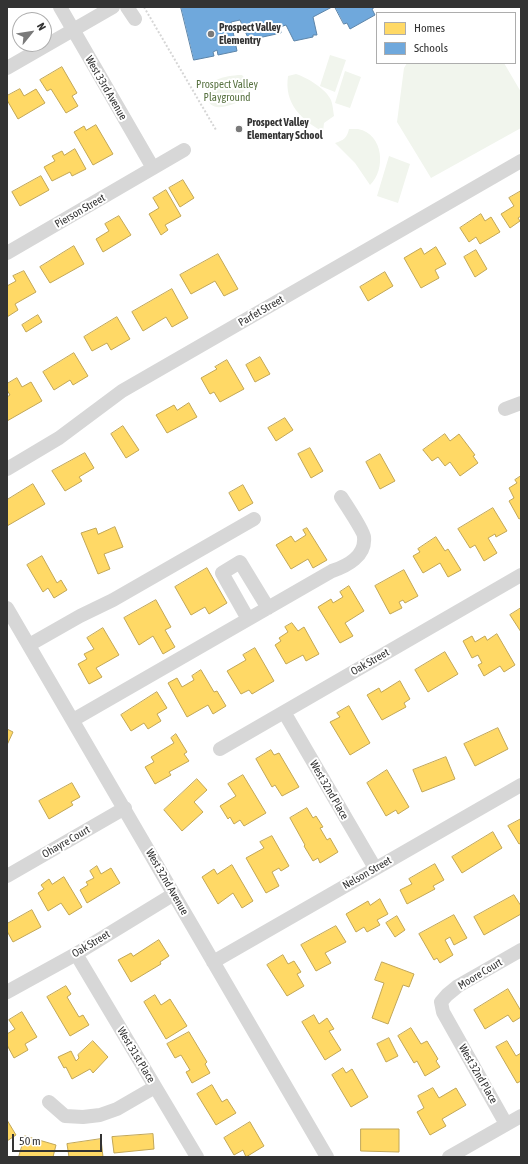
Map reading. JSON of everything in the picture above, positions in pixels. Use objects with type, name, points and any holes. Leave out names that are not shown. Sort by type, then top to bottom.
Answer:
[{"type":"street","name":"West 33rd Avenue","points":[[60,7],[153,168]]},
{"type":"street","points":[[7,68],[112,7]]},
{"type":"street","points":[[127,7],[135,19]]},
{"type":"street","name":"Pierson Street","points":[[7,253],[184,150]]},
{"type":"street","name":"Parfet Street","points":[[7,470],[59,438],[122,390],[521,161]]},
{"type":"street","points":[[505,409],[521,403]]},
{"type":"street","points":[[73,720],[332,571],[341,568],[356,559],[363,548],[364,536],[341,497]]},
{"type":"street","points":[[29,645],[80,616],[113,600],[254,519]]},
{"type":"street","points":[[248,619],[222,573],[240,562],[268,608]]},
{"type":"street","name":"Oak Street","points":[[220,749],[521,575]]},
{"type":"street","name":"West 32nd Avenue","points":[[7,608],[125,808],[327,1157]]},
{"type":"street","name":"West 32nd Place","points":[[284,712],[375,868]]},
{"type":"street","name":"Nelson Street","points":[[213,962],[521,785]]},
{"type":"street","name":"Ohayre Court","points":[[7,876],[125,808]]},
{"type":"street","name":"Oak Street","points":[[7,992],[76,954],[174,894]]},
{"type":"street","name":"Moore Court","points":[[441,1002],[447,994],[458,986],[521,950]]},
{"type":"street","name":"West 31st Place","points":[[76,954],[197,1157]]},
{"type":"street","name":"West 32nd Place","points":[[441,1002],[443,1012],[506,1124]]},
{"type":"street","points":[[49,1102],[65,1116],[83,1117],[100,1115],[117,1109],[155,1087]]},
{"type":"street","points":[[449,1157],[521,1116]]},
{"type":"path","points":[[144,7],[216,130]]},
{"type":"green space","points":[[330,55],[346,60],[335,92],[320,86]]},
{"type":"green space","points":[[406,64],[505,64],[521,92],[521,128],[431,178],[397,122],[404,68]]},
{"type":"green space","points":[[345,71],[361,77],[350,108],[335,103]]},
{"type":"green space","points":[[296,74],[316,84],[329,96],[331,100],[334,116],[324,123],[323,132],[301,116],[292,103],[287,86],[288,76]]},
{"type":"green space","name":"Prospect Valley Playground","points":[[242,75],[248,82],[249,86],[241,94],[236,103],[219,107],[213,106],[208,100],[207,96],[210,85],[219,79]]},
{"type":"green space","points":[[349,129],[358,129],[367,132],[373,138],[380,153],[379,171],[370,185],[355,163],[335,143],[345,138]]},
{"type":"green space","points":[[389,156],[410,164],[398,203],[377,196]]},
{"type":"building: Homes","points":[[62,67],[77,93],[72,96],[78,106],[66,113],[51,89],[47,91],[40,80]]},
{"type":"building: Homes","points":[[20,89],[24,96],[36,89],[45,103],[18,119],[7,100],[7,96]]},
{"type":"building: Homes","points":[[96,125],[113,154],[93,165],[74,132],[84,126],[86,130]]},
{"type":"building: Homes","points":[[75,149],[86,169],[72,176],[70,172],[52,181],[44,167],[55,161],[52,156],[62,151],[64,155]]},
{"type":"building: Homes","points":[[41,176],[49,190],[20,206],[12,192]]},
{"type":"building: Homes","points":[[183,180],[194,198],[180,207],[169,188]]},
{"type":"building: Homes","points":[[166,190],[181,216],[165,225],[168,230],[161,235],[149,214],[159,208],[153,198]]},
{"type":"building: Homes","points":[[521,191],[521,216],[518,218],[520,221],[510,228],[501,214],[514,206],[509,198]]},
{"type":"building: Homes","points":[[481,214],[485,221],[491,217],[500,232],[480,244],[476,237],[469,242],[460,228]]},
{"type":"building: Homes","points":[[119,216],[131,235],[103,252],[96,239],[109,231],[105,224]]},
{"type":"building: Homes","points":[[74,246],[84,264],[50,283],[40,267]]},
{"type":"building: Homes","points":[[436,247],[446,264],[435,270],[439,278],[421,288],[404,258],[421,248],[424,254]]},
{"type":"building: Homes","points":[[476,250],[487,269],[475,277],[464,257]]},
{"type":"building: Homes","points":[[218,254],[238,289],[224,296],[215,281],[191,294],[180,275]]},
{"type":"building: Homes","points":[[24,271],[36,292],[15,304],[18,310],[7,317],[7,286],[16,281],[13,276]]},
{"type":"building: Homes","points":[[385,272],[393,286],[368,301],[360,287]]},
{"type":"building: Homes","points":[[172,289],[188,318],[172,327],[166,317],[143,331],[132,312]]},
{"type":"building: Homes","points":[[38,315],[42,322],[26,332],[22,325]]},
{"type":"building: Homes","points":[[117,317],[130,339],[111,350],[107,343],[92,351],[84,337]]},
{"type":"building: Homes","points":[[74,353],[88,376],[73,385],[70,380],[54,390],[43,372]]},
{"type":"building: Homes","points":[[260,357],[270,374],[255,382],[246,365]]},
{"type":"building: Homes","points":[[227,360],[244,389],[220,402],[214,392],[210,394],[201,378],[217,369],[215,367]]},
{"type":"building: Homes","points":[[17,378],[22,387],[31,382],[42,401],[7,421],[7,397],[10,395],[7,390],[7,384]]},
{"type":"building: Homes","points":[[189,403],[197,417],[167,433],[156,415],[174,405],[177,410]]},
{"type":"building: Homes","points":[[285,418],[293,430],[276,441],[268,428]]},
{"type":"building: Homes","points":[[123,426],[139,450],[126,458],[111,434]]},
{"type":"building: Homes","points":[[445,434],[450,441],[459,434],[475,455],[473,456],[478,463],[460,476],[450,462],[445,466],[438,457],[432,461],[423,450]]},
{"type":"building: Homes","points":[[310,448],[323,471],[311,478],[298,454]]},
{"type":"building: Homes","points":[[85,453],[94,468],[79,477],[82,481],[65,491],[52,471]]},
{"type":"building: Homes","points":[[380,454],[395,481],[380,489],[366,462]]},
{"type":"building: Homes","points":[[521,476],[521,518],[519,519],[509,501],[514,498],[509,488],[517,483],[515,480]]},
{"type":"building: Homes","points":[[33,484],[45,504],[7,526],[7,500]]},
{"type":"building: Homes","points":[[243,485],[253,503],[239,511],[229,493]]},
{"type":"building: Homes","points":[[493,508],[507,531],[496,537],[495,534],[488,538],[497,553],[484,561],[475,545],[470,548],[458,529]]},
{"type":"building: Homes","points":[[115,527],[123,547],[104,554],[110,569],[98,574],[81,533],[96,528],[98,534]]},
{"type":"building: Homes","points":[[307,528],[327,560],[313,568],[308,559],[291,569],[276,545],[291,536],[295,542],[306,535],[303,530]]},
{"type":"building: Homes","points":[[436,537],[445,551],[448,549],[461,570],[448,577],[440,563],[423,573],[413,556],[420,552],[418,549]]},
{"type":"building: Homes","points":[[42,556],[57,583],[61,580],[67,590],[54,598],[48,588],[43,592],[27,565]]},
{"type":"building: Homes","points":[[207,568],[227,603],[209,614],[205,607],[191,615],[175,587]]},
{"type":"building: Homes","points":[[404,570],[418,596],[405,603],[403,600],[399,602],[402,608],[390,614],[375,586]]},
{"type":"building: Homes","points":[[349,586],[364,611],[345,623],[353,636],[340,643],[318,607],[331,599],[333,603],[343,597],[340,592]]},
{"type":"building: Homes","points":[[156,600],[171,627],[165,630],[175,647],[163,654],[153,636],[139,645],[124,618]]},
{"type":"building: Homes","points":[[521,608],[521,632],[510,615]]},
{"type":"building: Homes","points":[[292,623],[298,631],[304,627],[319,654],[306,661],[303,655],[286,664],[275,645],[281,641],[279,638],[288,632],[285,627]]},
{"type":"building: Homes","points":[[103,628],[119,655],[96,668],[102,677],[89,684],[78,664],[87,659],[84,654],[94,649],[87,638]]},
{"type":"building: Homes","points":[[497,634],[515,665],[504,672],[500,666],[484,676],[478,665],[482,663],[478,655],[472,658],[463,641],[472,636],[475,642],[485,636],[487,640]]},
{"type":"building: Homes","points":[[255,648],[274,681],[252,694],[249,690],[241,694],[227,671],[246,660],[243,655]]},
{"type":"building: Homes","points":[[445,652],[458,674],[428,692],[415,670]]},
{"type":"building: Homes","points":[[201,670],[214,692],[217,691],[226,706],[213,714],[208,705],[187,717],[168,683],[177,678],[182,687],[194,680],[192,676]]},
{"type":"building: Homes","points":[[400,681],[410,699],[404,703],[406,707],[382,720],[367,695],[379,688],[381,692]]},
{"type":"building: Homes","points":[[157,692],[167,708],[157,714],[161,721],[148,729],[144,723],[131,731],[121,715]]},
{"type":"building: Homes","points":[[349,706],[370,743],[350,755],[330,722],[340,717],[337,713]]},
{"type":"building: Homes","points":[[498,728],[508,749],[475,766],[464,744]]},
{"type":"building: Homes","points":[[7,729],[13,732],[7,745]]},
{"type":"building: Homes","points":[[176,734],[187,752],[184,754],[189,761],[169,772],[171,775],[155,784],[145,767],[154,762],[151,757],[174,743],[171,738]]},
{"type":"building: Homes","points":[[271,750],[274,755],[279,753],[299,787],[282,796],[275,785],[272,787],[256,759]]},
{"type":"building: Homes","points":[[446,757],[455,779],[422,792],[413,770]]},
{"type":"building: Homes","points":[[387,770],[409,807],[398,814],[396,810],[386,816],[367,783]]},
{"type":"building: Homes","points":[[243,775],[266,813],[244,826],[240,820],[234,824],[230,817],[228,819],[220,806],[236,796],[228,784]]},
{"type":"building: Homes","points":[[197,779],[207,790],[194,802],[203,812],[182,831],[164,810]]},
{"type":"building: Homes","points":[[72,783],[80,797],[71,802],[73,805],[49,819],[39,801]]},
{"type":"building: Homes","points":[[307,808],[313,818],[316,816],[323,827],[320,828],[327,840],[330,838],[338,852],[320,863],[318,858],[313,861],[290,818]]},
{"type":"building: Homes","points":[[521,819],[521,843],[519,844],[508,826]]},
{"type":"building: Homes","points":[[493,832],[502,848],[462,873],[452,857]]},
{"type":"building: Homes","points":[[272,836],[289,866],[281,871],[279,868],[272,872],[279,886],[266,893],[246,858],[264,848],[260,842]]},
{"type":"building: Homes","points":[[435,864],[444,880],[433,886],[435,889],[407,904],[400,890],[412,884],[409,879]]},
{"type":"building: Homes","points":[[232,865],[253,901],[242,908],[233,893],[218,904],[202,877],[214,869],[217,874]]},
{"type":"building: Homes","points":[[97,866],[101,874],[111,868],[120,883],[87,903],[80,890],[88,885],[86,882],[94,878],[90,871]]},
{"type":"building: Homes","points":[[64,877],[82,907],[69,915],[61,903],[48,911],[38,893],[44,889],[41,885],[49,879],[52,884]]},
{"type":"building: Homes","points":[[514,895],[521,906],[521,914],[484,935],[474,917]]},
{"type":"building: Homes","points":[[380,899],[388,914],[377,920],[380,925],[367,932],[364,927],[356,932],[346,914],[368,901],[370,905]]},
{"type":"building: Homes","points":[[32,910],[41,927],[13,942],[7,931],[7,924]]},
{"type":"building: Homes","points":[[454,915],[467,938],[454,945],[450,937],[445,940],[453,955],[440,963],[437,958],[434,960],[419,934]]},
{"type":"building: Homes","points":[[397,916],[405,930],[395,937],[386,923]]},
{"type":"building: Homes","points":[[336,926],[346,942],[325,953],[331,963],[316,971],[301,945]]},
{"type":"building: Homes","points":[[159,940],[169,956],[160,962],[161,964],[131,982],[118,960],[131,953],[133,956]]},
{"type":"building: Homes","points":[[283,955],[288,964],[294,961],[301,972],[297,974],[304,986],[287,996],[267,965]]},
{"type":"building: Homes","points":[[382,962],[414,974],[409,987],[403,985],[388,1024],[372,1018],[384,983],[375,980]]},
{"type":"building: Homes","points":[[66,986],[71,994],[67,997],[79,1017],[83,1015],[89,1025],[70,1036],[47,997]]},
{"type":"building: Homes","points":[[508,989],[521,1011],[521,1017],[513,1022],[508,1015],[485,1029],[474,1010]]},
{"type":"building: Homes","points":[[155,995],[161,1005],[170,999],[187,1026],[166,1039],[144,1002]]},
{"type":"building: Homes","points":[[22,1012],[37,1037],[25,1044],[28,1050],[14,1058],[7,1045],[7,1034],[15,1029],[9,1020]]},
{"type":"building: Homes","points":[[314,1015],[319,1024],[327,1018],[334,1029],[329,1031],[341,1050],[325,1060],[302,1022]]},
{"type":"building: Homes","points":[[411,1028],[421,1044],[427,1041],[438,1059],[436,1061],[440,1067],[425,1076],[417,1061],[414,1063],[398,1036]]},
{"type":"building: Homes","points":[[189,1032],[207,1062],[205,1064],[210,1073],[192,1083],[186,1072],[190,1070],[181,1055],[175,1058],[167,1044]]},
{"type":"building: Homes","points":[[389,1038],[398,1056],[386,1062],[377,1044]]},
{"type":"building: Homes","points":[[93,1041],[108,1057],[93,1073],[90,1069],[72,1079],[66,1067],[64,1068],[58,1057],[71,1051],[76,1061],[79,1058],[78,1055]]},
{"type":"building: Homes","points":[[507,1041],[516,1056],[521,1053],[521,1081],[517,1083],[496,1047]]},
{"type":"building: Homes","points":[[343,1068],[346,1073],[352,1069],[368,1097],[351,1107],[332,1075]]},
{"type":"building: Homes","points":[[212,1085],[222,1102],[227,1099],[236,1113],[216,1125],[197,1094]]},
{"type":"building: Homes","points":[[433,1088],[439,1098],[456,1088],[466,1105],[442,1119],[446,1126],[430,1135],[417,1112],[424,1108],[418,1096]]},
{"type":"building: Homes","points":[[7,1120],[16,1135],[7,1141]]},
{"type":"building: Homes","points":[[250,1122],[264,1146],[246,1157],[243,1150],[234,1155],[224,1138]]},
{"type":"building: Homes","points":[[361,1129],[399,1129],[399,1152],[361,1151]]},
{"type":"building: Homes","points":[[153,1134],[154,1149],[114,1153],[112,1137]]},
{"type":"building: Homes","points":[[25,1136],[56,1145],[53,1157],[19,1157]]},
{"type":"building: Homes","points":[[101,1139],[103,1157],[69,1157],[67,1144]]},
{"type":"building: Schools","name":"Prospect Valley Elementry","points":[[181,7],[332,7],[313,17],[317,35],[294,41],[286,25],[280,27],[281,33],[249,40],[240,20],[231,22],[237,51],[218,55],[217,50],[213,52],[214,56],[194,60]]},
{"type":"building: Schools","points":[[335,7],[375,7],[372,9],[375,15],[350,29],[347,23],[344,24]]},
{"type":"place","name":"Prospect Valley Elementry","points":[[211,34]]},
{"type":"place","name":"Prospect Valley Elementary School","points":[[239,129]]}]
